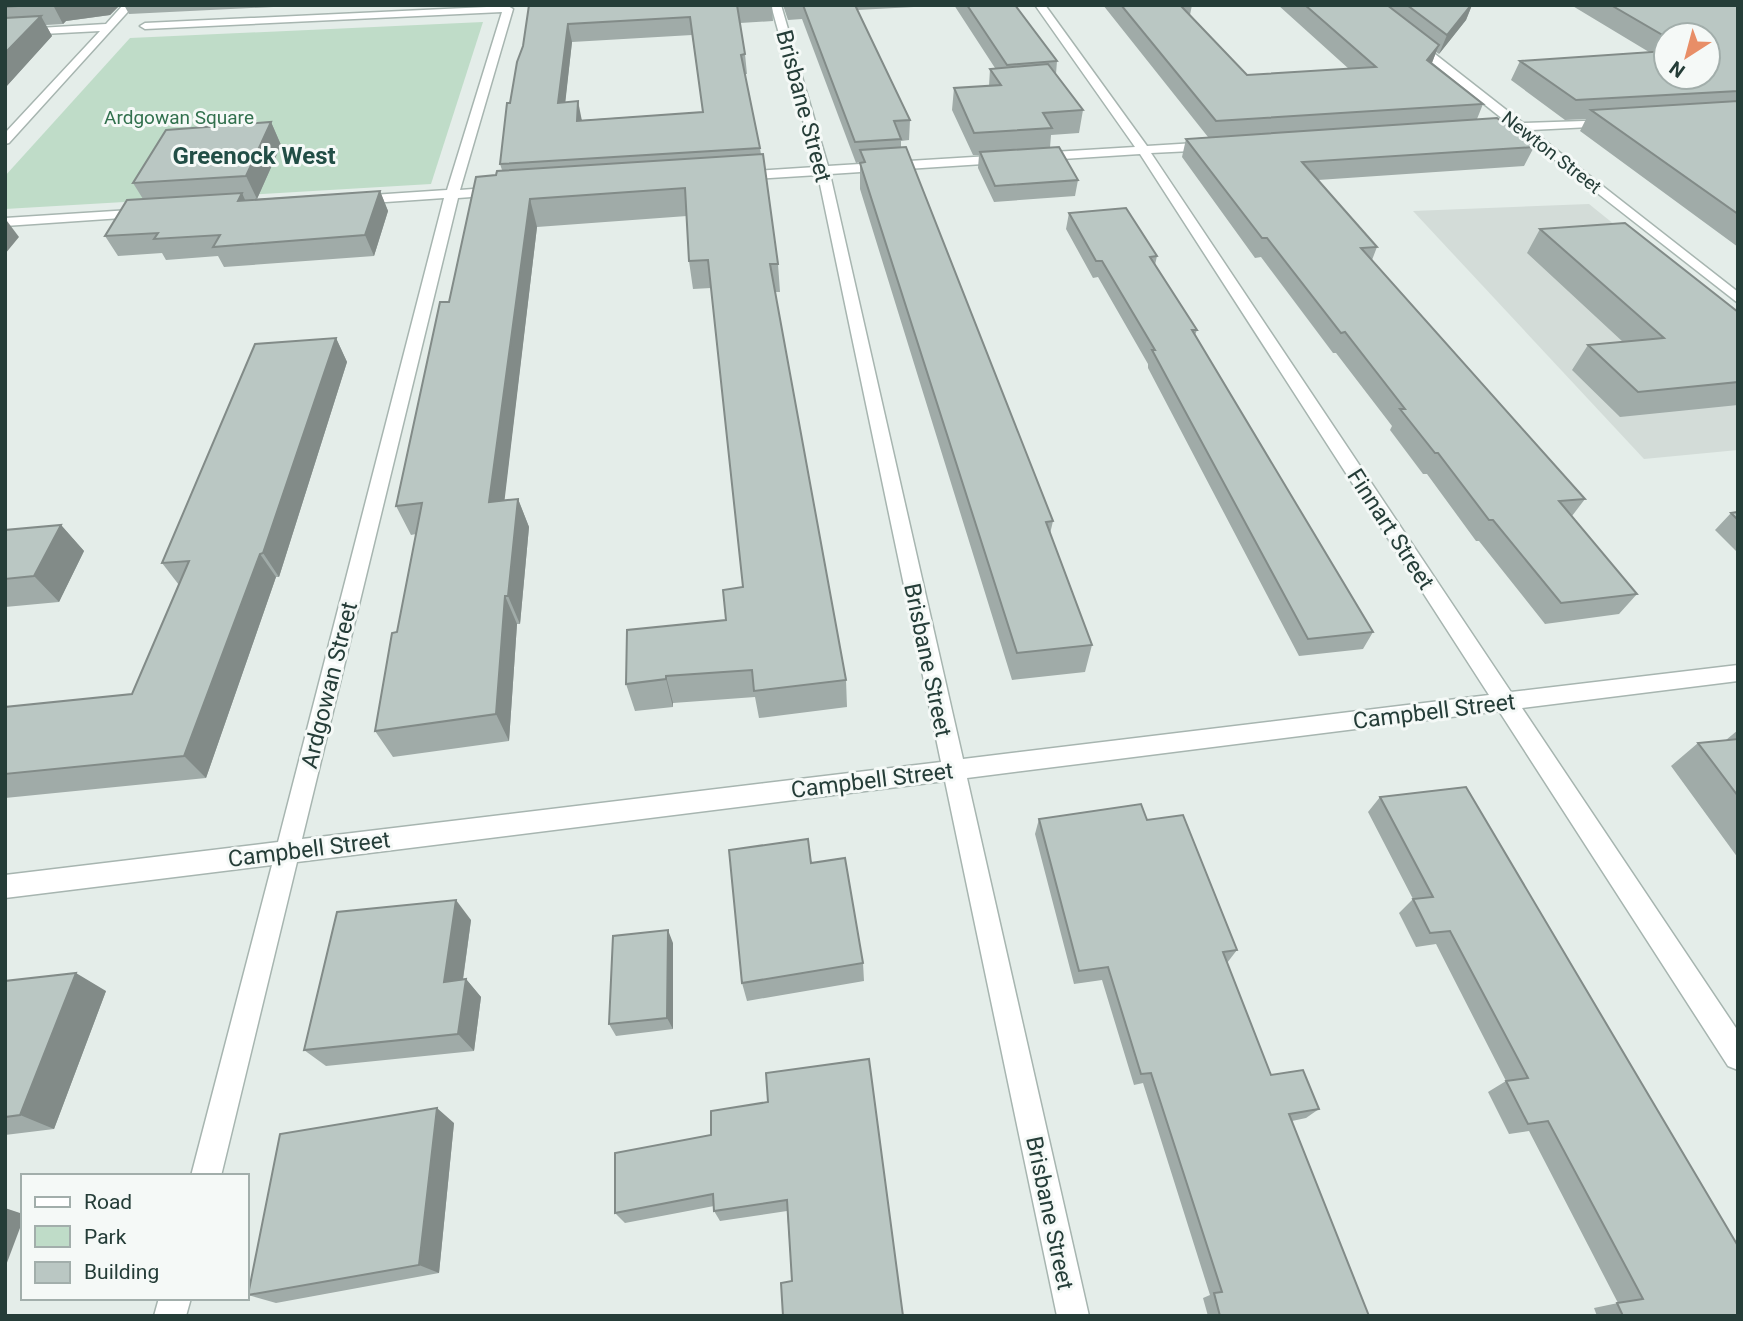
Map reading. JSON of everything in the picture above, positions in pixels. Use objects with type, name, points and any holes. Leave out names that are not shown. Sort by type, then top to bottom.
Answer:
[{"type":"street","points":[[5,139],[130,5]]},
{"type":"street","name":"Brisbane Street","points":[[776,5],[823,170],[1073,1316]]},
{"type":"street","name":"Finnart Street","points":[[1040,5],[1143,150],[1738,1056]]},
{"type":"street","points":[[452,194],[508,7]]},
{"type":"street","points":[[145,26],[521,8]]},
{"type":"street","points":[[5,33],[109,27]]},
{"type":"street","name":"Newton Street","points":[[1399,31],[1738,299]]},
{"type":"street","points":[[1464,130],[1629,121]]},
{"type":"street","points":[[727,176],[1227,145]]},
{"type":"street","points":[[340,201],[507,190]]},
{"type":"street","name":"Ardgowan Street","points":[[206,1174],[452,194]]},
{"type":"street","points":[[5,222],[159,212]]},
{"type":"street","name":"Campbell Street","points":[[5,887],[1738,673]]},
{"type":"shaded area","points":[[1589,204],[1738,324],[1738,450],[1644,459],[1413,211]]},
{"type":"green space","name":"Ardgowan Square","points":[[483,22],[431,184],[5,209],[5,176],[130,38]]},
{"type":"building","points":[[529,5],[737,5],[745,54],[741,55],[760,148],[500,164],[507,103],[510,103],[517,62],[523,46]],"holes":[[[690,17],[703,112],[577,121],[578,101],[558,103],[568,24]]]},
{"type":"building","points":[[803,5],[855,5],[910,120],[894,121],[901,139],[855,142]]},
{"type":"building","points":[[967,5],[1015,5],[1057,61],[1007,65]]},
{"type":"building","points":[[1121,5],[1192,5],[1181,6],[1247,75],[1376,67],[1305,5],[1387,5],[1439,45],[1427,60],[1483,104],[1216,121]]},
{"type":"building","points":[[1407,5],[1471,5],[1447,35]]},
{"type":"building","points":[[1611,5],[1738,5],[1738,91],[1576,100],[1520,61],[1652,52],[1652,91],[1722,91],[1722,21],[1652,21],[1652,29]]},
{"type":"building","points":[[41,16],[5,53],[5,18]]},
{"type":"building","points":[[1048,64],[1083,110],[1043,113],[1052,128],[974,133],[954,88],[1001,85],[990,69]]},
{"type":"building","points":[[1738,101],[1738,214],[1591,110]]},
{"type":"building","points":[[1497,118],[1534,147],[1302,162],[1377,247],[1361,248],[1585,499],[1559,501],[1637,594],[1561,603],[1493,520],[1489,520],[1438,453],[1435,453],[1400,409],[1405,409],[1345,332],[1341,333],[1267,238],[1262,238],[1186,139]]},
{"type":"building","points":[[271,122],[246,176],[133,183],[166,130]]},
{"type":"building","points":[[906,147],[1053,521],[1046,522],[1092,645],[1017,653],[860,163],[865,162],[860,150]]},
{"type":"building","points":[[1059,147],[1078,180],[995,186],[980,152]]},
{"type":"building","points":[[763,154],[778,264],[770,264],[846,680],[754,691],[752,670],[666,676],[666,679],[626,684],[627,630],[726,620],[723,590],[743,587],[708,260],[689,261],[685,188],[530,199],[489,502],[518,499],[508,596],[505,596],[496,714],[375,731],[392,633],[397,632],[422,503],[396,506],[440,302],[449,302],[476,177],[496,175],[497,171]]},
{"type":"building","points":[[380,191],[365,235],[213,247],[220,235],[154,239],[158,233],[105,236],[127,200],[242,193],[238,201]]},
{"type":"building","points":[[1126,208],[1157,256],[1150,257],[1197,330],[1192,330],[1373,632],[1308,639],[1152,350],[1155,350],[1102,261],[1096,261],[1069,213]]},
{"type":"building","points":[[1625,223],[1738,312],[1738,382],[1638,392],[1588,345],[1664,338],[1540,229]]},
{"type":"building","points":[[336,338],[263,553],[260,554],[184,756],[5,774],[5,707],[132,694],[189,561],[162,563],[255,344]]},
{"type":"building","points":[[61,525],[34,576],[5,579],[5,530]]},
{"type":"building","points":[[1738,739],[1738,796],[1698,743]]},
{"type":"building","points":[[1466,787],[1738,1246],[1738,1316],[1623,1316],[1617,1303],[1643,1299],[1548,1121],[1528,1124],[1506,1081],[1528,1078],[1450,931],[1430,933],[1413,899],[1433,897],[1380,797]]},
{"type":"building","points":[[1141,804],[1147,820],[1183,815],[1237,950],[1223,952],[1271,1075],[1303,1070],[1319,1109],[1289,1114],[1369,1316],[1220,1316],[1214,1293],[1222,1292],[1151,1073],[1141,1074],[1108,967],[1079,971],[1039,819]]},
{"type":"building","points":[[808,839],[811,863],[845,858],[863,963],[742,983],[729,850]]},
{"type":"building","points":[[456,900],[444,982],[466,979],[458,1034],[304,1050],[337,912]]},
{"type":"building","points":[[668,930],[667,1018],[609,1024],[613,936]]},
{"type":"building","points":[[76,973],[20,1115],[5,1117],[5,981]]},
{"type":"building","points":[[869,1059],[903,1316],[783,1316],[781,1283],[792,1281],[787,1200],[714,1211],[713,1194],[615,1213],[615,1153],[711,1135],[711,1111],[768,1102],[766,1073]]},
{"type":"building","points":[[437,1108],[419,1265],[248,1295],[280,1134]]},
{"type":"district","name":"Greenock West","points":[[254,156]]}]
